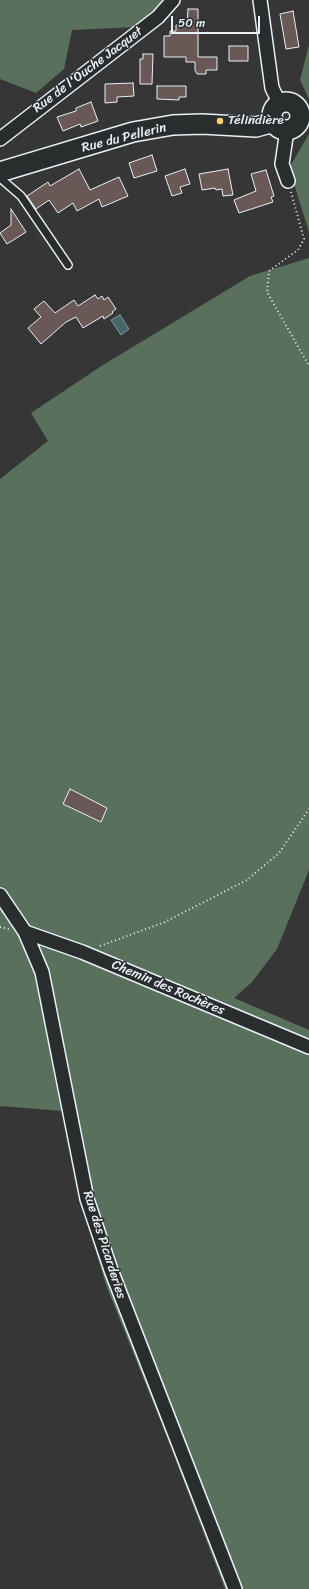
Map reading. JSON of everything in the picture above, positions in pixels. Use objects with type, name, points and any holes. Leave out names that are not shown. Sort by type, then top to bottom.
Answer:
[{"type":"main road","points":[[285,102],[292,103],[296,106],[300,114],[292,124],[272,115],[280,104],[285,102]]},
{"type":"main road","name":"Rue du Pellerin","points":[[0,172],[140,131],[173,125],[202,124],[256,127],[292,124]]},
{"type":"street","name":"Rue de l'Ouche Jacquet","points":[[0,139],[158,17],[173,0]]},
{"type":"street","points":[[260,0],[272,88],[280,104]]},
{"type":"street","points":[[288,181],[282,164],[292,124]]},
{"type":"street","name":"Rue des Picarderies","points":[[0,895],[25,932],[42,972],[90,1206],[111,1270],[236,1589]]},
{"type":"street","name":"Chemin des Rochères","points":[[25,932],[82,952],[309,1047]]},
{"type":"lane","points":[[0,178],[21,196],[68,265]]},
{"type":"path","points":[[288,181],[304,239],[298,250],[269,270],[267,292],[309,366]]},
{"type":"path","points":[[82,952],[165,922],[247,880],[278,853],[309,809]]},
{"type":"green space","points":[[0,0],[166,0],[153,14],[137,27],[72,30],[64,69],[36,93],[0,79]]},
{"type":"green space","points":[[309,45],[309,99],[300,80]]},
{"type":"green space","points":[[309,134],[309,232],[289,168]]},
{"type":"green space","points":[[309,258],[309,870],[277,949],[252,982],[234,998],[309,1030],[309,1589],[225,1589],[167,1437],[106,1285],[77,1188],[62,1111],[0,1106],[0,479],[48,441],[31,413],[103,365],[250,276]]},
{"type":"water","points":[[120,315],[129,329],[121,335],[111,320]]},
{"type":"building","points":[[188,9],[198,9],[198,57],[217,57],[217,70],[206,70],[206,74],[197,74],[195,70],[195,62],[186,62],[186,57],[164,57],[164,36],[170,36],[170,31],[176,31],[176,25],[187,25]]},
{"type":"building","points":[[293,11],[299,47],[286,49],[280,14]]},
{"type":"building","points":[[229,46],[248,46],[248,61],[229,61]]},
{"type":"building","points":[[143,54],[153,54],[152,84],[140,84],[140,59],[143,59]]},
{"type":"building","points":[[133,83],[134,96],[117,97],[117,102],[105,103],[105,84]]},
{"type":"building","points":[[157,86],[186,86],[186,97],[179,97],[179,100],[157,99]]},
{"type":"building","points":[[91,102],[98,121],[81,127],[80,124],[63,131],[57,117],[76,111],[76,108]]},
{"type":"building","points":[[152,155],[157,171],[134,178],[129,163]]},
{"type":"building","points":[[79,169],[90,190],[119,177],[128,196],[102,207],[99,199],[77,211],[73,203],[58,213],[49,200],[36,209],[27,196],[48,182],[50,186]]},
{"type":"building","points":[[185,169],[190,184],[180,187],[182,193],[172,196],[165,176]]},
{"type":"building","points":[[228,169],[233,195],[223,196],[222,189],[216,190],[215,188],[202,190],[199,174]]},
{"type":"building","points":[[266,170],[274,196],[271,197],[273,202],[239,213],[234,200],[256,191],[251,174]]},
{"type":"building","points":[[11,209],[26,232],[7,244],[0,233],[11,225]]},
{"type":"building","points":[[95,295],[98,299],[102,296],[104,300],[108,297],[116,309],[104,319],[103,316],[83,328],[76,317],[66,322],[41,344],[28,328],[41,317],[34,309],[44,301],[55,313],[74,300],[78,306]]},
{"type":"building","points":[[70,789],[107,808],[101,822],[63,804]]},
{"type":"place","name":"Télindière","points":[[220,121]]}]
